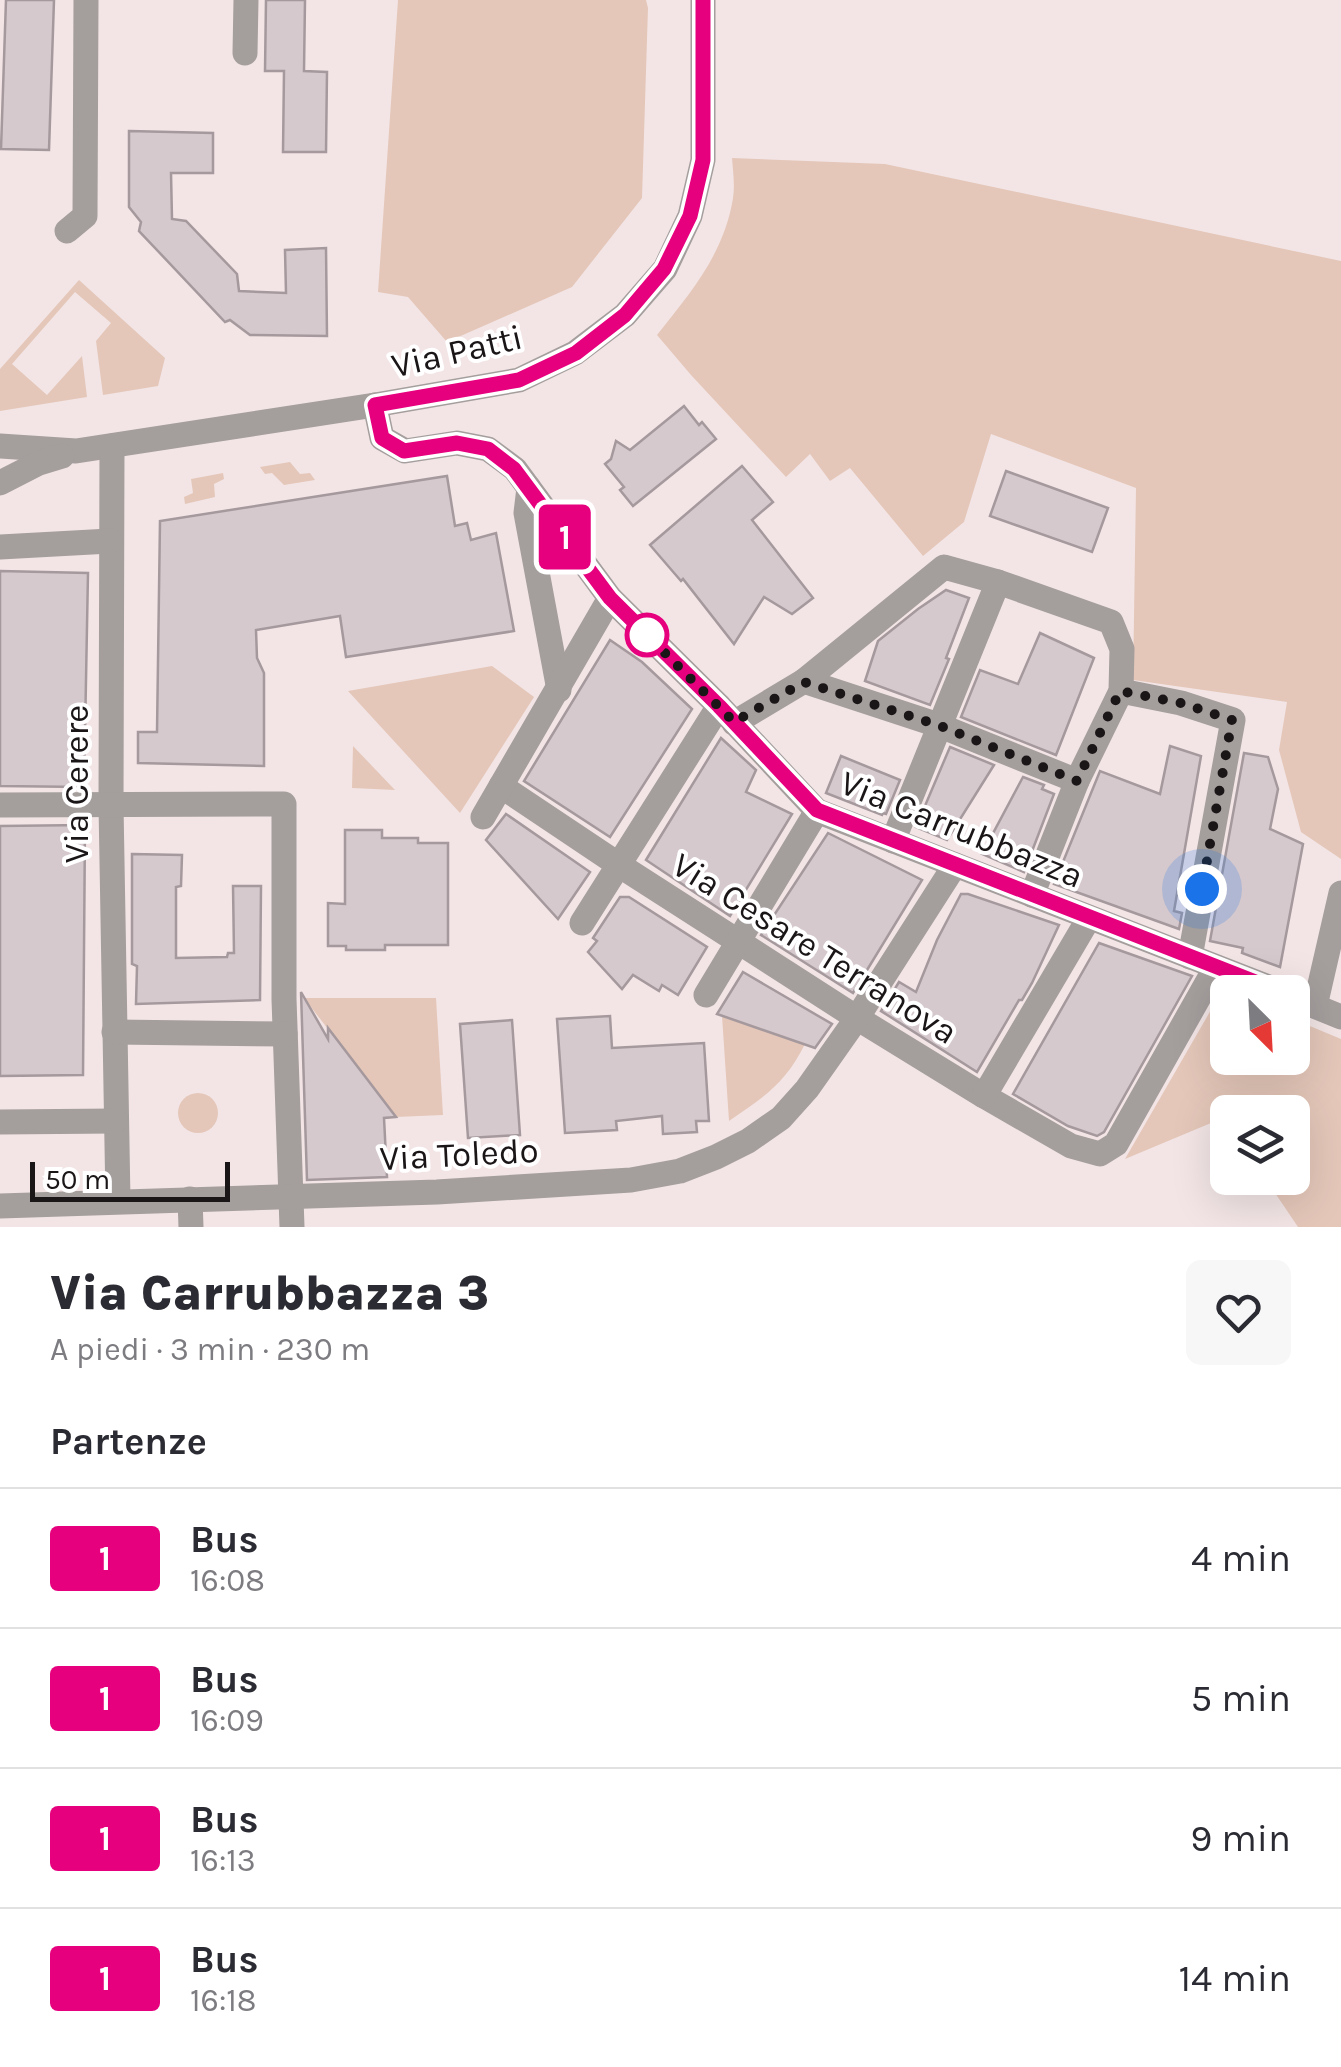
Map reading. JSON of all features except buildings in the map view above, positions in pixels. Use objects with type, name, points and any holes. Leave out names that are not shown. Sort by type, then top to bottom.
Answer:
[{"type":"street","points":[[67,231],[85,216],[86,0]]},
{"type":"street","points":[[245,53],[246,0]]},
{"type":"street","name":"Via Patti","points":[[76,451],[519,380],[576,353],[625,315],[664,269],[690,216],[703,160],[703,0]]},
{"type":"street","name":"Via Carrubbazza","points":[[375,405],[382,438],[404,451],[457,443],[488,449],[514,469],[610,598],[817,810],[1235,975]]},
{"type":"street","points":[[0,446],[76,451]]},
{"type":"street","name":"Via Cerere","points":[[104,1210],[115,1121],[112,446]]},
{"type":"street","points":[[0,482],[76,451]]},
{"type":"street","points":[[529,488],[526,513],[558,690]]},
{"type":"street","points":[[3,547],[110,541]]},
{"type":"street","points":[[582,922],[727,714],[804,682],[944,566],[1111,622],[1122,649],[1120,691],[1077,781],[1032,895]]},
{"type":"street","points":[[892,841],[998,582]]},
{"type":"street","points":[[483,817],[610,598]]},
{"type":"street","points":[[804,682],[938,725],[1077,781]]},
{"type":"street","points":[[1120,691],[1181,703],[1232,720],[1190,957]]},
{"type":"street","name":"Via Cesare Terranova","points":[[501,786],[856,1018],[1071,1146],[1100,1154],[1116,1144],[1216,968]]},
{"type":"street","points":[[0,805],[284,804],[284,1000],[292,1227]]},
{"type":"street","points":[[706,995],[817,810]]},
{"type":"street","name":"Via Toledo","points":[[0,1206],[104,1210],[190,1199],[436,1192],[631,1180],[680,1171],[748,1142],[782,1118],[856,1018],[955,864]]},
{"type":"street","points":[[1310,983],[1341,893]]},
{"type":"street","points":[[984,1096],[1089,918]]},
{"type":"street","points":[[1310,1004],[1341,1017]]},
{"type":"street","points":[[114,1032],[285,1034]]},
{"type":"street","points":[[0,1122],[115,1121]]},
{"type":"street","points":[[190,1199],[192,1227]]},
{"type":"shaded area","points":[[398,0],[646,0],[648,8],[642,198],[572,287],[447,342],[408,297],[378,292]]},
{"type":"shaded area","points":[[732,158],[885,164],[1341,261],[1341,859],[1301,832],[1279,750],[1287,702],[1133,680],[1136,488],[991,434],[964,522],[923,556],[850,468],[830,481],[810,454],[786,477],[691,375],[657,335],[704,271],[722,237],[733,198]]},
{"type":"shaded area","points":[[79,280],[165,358],[158,386],[103,395],[96,341],[111,323],[75,292],[12,364],[47,395],[82,356],[87,397],[0,411],[0,369]]},
{"type":"shaded area","points":[[290,462],[300,474],[310,473],[315,480],[284,485],[260,467]]},
{"type":"shaded area","points":[[223,473],[224,479],[214,484],[215,497],[185,504],[184,497],[193,493],[191,479]]},
{"type":"shaded area","points":[[492,666],[534,697],[460,813],[348,691]]},
{"type":"shaded area","points":[[353,746],[395,790],[352,788]]},
{"type":"shaded area","points":[[304,998],[436,998],[443,1115],[396,1117]]},
{"type":"shaded area","points":[[1210,1012],[1210,1075],[1310,1075],[1310,1026],[1341,1039],[1341,1227],[1298,1227],[1276,1195],[1310,1195],[1310,1095],[1210,1095],[1210,1123],[1125,1159]]},
{"type":"shaded area","points":[[722,1016],[805,1044],[790,1070],[773,1088],[729,1121]]},
{"type":"shaded area","points":[[198,1093],[212,1099],[218,1113],[212,1127],[198,1133],[184,1127],[178,1113],[184,1099]]},
{"type":"bus line","name":"1","points":[[703,0],[703,160],[690,216],[664,269],[625,315],[576,353],[519,380],[375,405],[382,438],[404,451],[457,443],[488,449],[514,469],[610,598],[817,810],[1238,975]]},
{"type":"route","points":[[647,635],[637,625],[734,722],[804,682],[938,725],[1077,781],[1120,691],[1181,703],[1232,720],[1202,889]]}]
